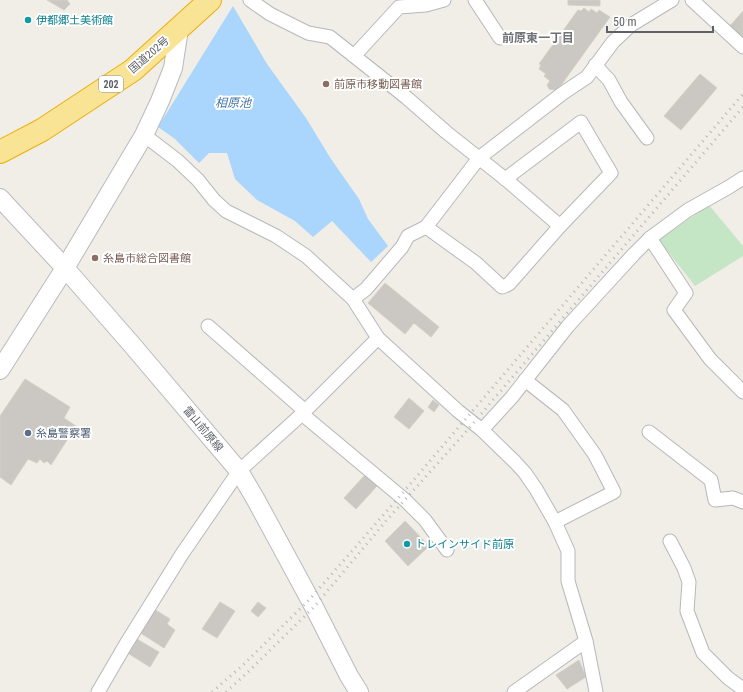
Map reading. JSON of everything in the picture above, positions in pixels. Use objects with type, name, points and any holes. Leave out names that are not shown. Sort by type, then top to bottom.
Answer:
[{"type":"highway","name":"国道202号","points":[[0,152],[42,130],[133,70],[210,0]]},
{"type":"main road","points":[[0,370],[65,268],[144,135],[173,68],[179,29]]},
{"type":"main road","name":"雷山前原線","points":[[0,198],[65,268],[239,472],[256,500],[314,607],[349,676],[359,692]]},
{"type":"street","points":[[250,0],[270,14],[308,33],[330,36],[407,98],[560,226]]},
{"type":"street","points":[[354,56],[399,6],[426,5],[444,0]]},
{"type":"street","points":[[475,0],[500,38]]},
{"type":"street","points":[[353,299],[366,289],[402,247],[408,236],[426,226],[479,158],[586,77],[613,42],[631,25],[672,0]]},
{"type":"street","points":[[692,0],[743,47]]},
{"type":"street","points":[[596,65],[608,80],[621,102],[647,138]]},
{"type":"street","points":[[426,226],[476,263],[502,287],[508,284],[560,226],[611,173],[580,122],[505,179]]},
{"type":"street","points":[[144,135],[183,166],[226,211],[276,236],[306,256],[353,299],[378,338],[458,411],[482,430],[525,473],[555,522],[568,551],[568,581],[586,641],[596,692]]},
{"type":"street","points":[[482,430],[512,396],[568,326],[650,238],[688,210],[743,178]]},
{"type":"street","points":[[650,238],[686,294],[674,310],[710,359],[743,392]]},
{"type":"street","points":[[208,326],[304,413],[405,500],[426,520],[447,550]]},
{"type":"street","points":[[98,692],[182,554],[239,472],[304,413],[378,338]]},
{"type":"street","points":[[525,380],[563,410],[595,454],[614,492],[555,522]]},
{"type":"street","points":[[649,432],[710,480],[715,500],[733,498],[743,502]]},
{"type":"street","points":[[670,541],[684,568],[689,582],[687,611],[703,653],[728,678],[743,689]]},
{"type":"street","points":[[514,692],[586,641]]},
{"type":"green space","points":[[709,205],[743,246],[743,256],[695,286],[659,240]]},
{"type":"water","name":"相原池","points":[[233,6],[267,64],[306,118],[331,159],[359,199],[368,219],[388,246],[371,262],[332,221],[313,237],[295,221],[257,200],[235,179],[227,153],[209,153],[199,163],[175,139],[158,127]]},
{"type":"building","points":[[47,0],[67,0],[70,4],[64,10]]},
{"type":"building","points":[[568,0],[600,0],[600,6],[568,5]]},
{"type":"building","points":[[584,8],[589,12],[591,9],[597,13],[599,10],[610,17],[559,88],[555,90],[549,89],[547,85],[550,81],[544,76],[546,74],[539,69],[541,65],[539,64],[578,10],[581,11]]},
{"type":"building","points":[[743,11],[743,39],[729,27]]},
{"type":"building","points":[[700,74],[717,88],[681,130],[664,116]]},
{"type":"building","points":[[385,283],[439,327],[431,337],[414,323],[405,334],[368,303]]},
{"type":"building","name":"糸島警察署","points":[[25,379],[70,407],[64,418],[76,426],[51,465],[47,461],[44,463],[40,459],[37,463],[28,459],[11,485],[0,477],[0,416]]},
{"type":"building","points":[[409,398],[424,411],[409,429],[394,417]]},
{"type":"building","points":[[433,400],[439,405],[434,412],[428,407]]},
{"type":"building","points":[[365,475],[377,486],[356,509],[344,498]]},
{"type":"building","name":"トレインサイド前原","points":[[405,521],[429,546],[408,566],[385,541]]},
{"type":"building","points":[[220,602],[235,611],[217,638],[202,629]]},
{"type":"building","points":[[258,602],[266,608],[258,617],[251,611]]},
{"type":"building","points":[[154,609],[170,619],[167,624],[175,630],[164,648],[139,632]]},
{"type":"building","points":[[135,638],[159,652],[150,667],[126,652]]},
{"type":"building","points":[[579,660],[586,677],[567,689],[556,675]]},
{"type":"railway","points":[[212,692],[242,666],[310,599],[400,496],[743,94]]},
{"type":"railway","points":[[226,692],[314,607],[386,521],[464,434],[743,107]]},
{"type":"place","name":"伊都郷土美術館","points":[[28,20]]},
{"type":"place","name":"前原市移動図書館","points":[[326,84]]},
{"type":"place","name":"糸島市総合図書館","points":[[95,258]]},
{"type":"place","name":"糸島警察署","points":[[28,433]]},
{"type":"place","name":"トレインサイド前原","points":[[407,544]]},
{"type":"district","name":"前原東一丁目","points":[[538,38]]}]
